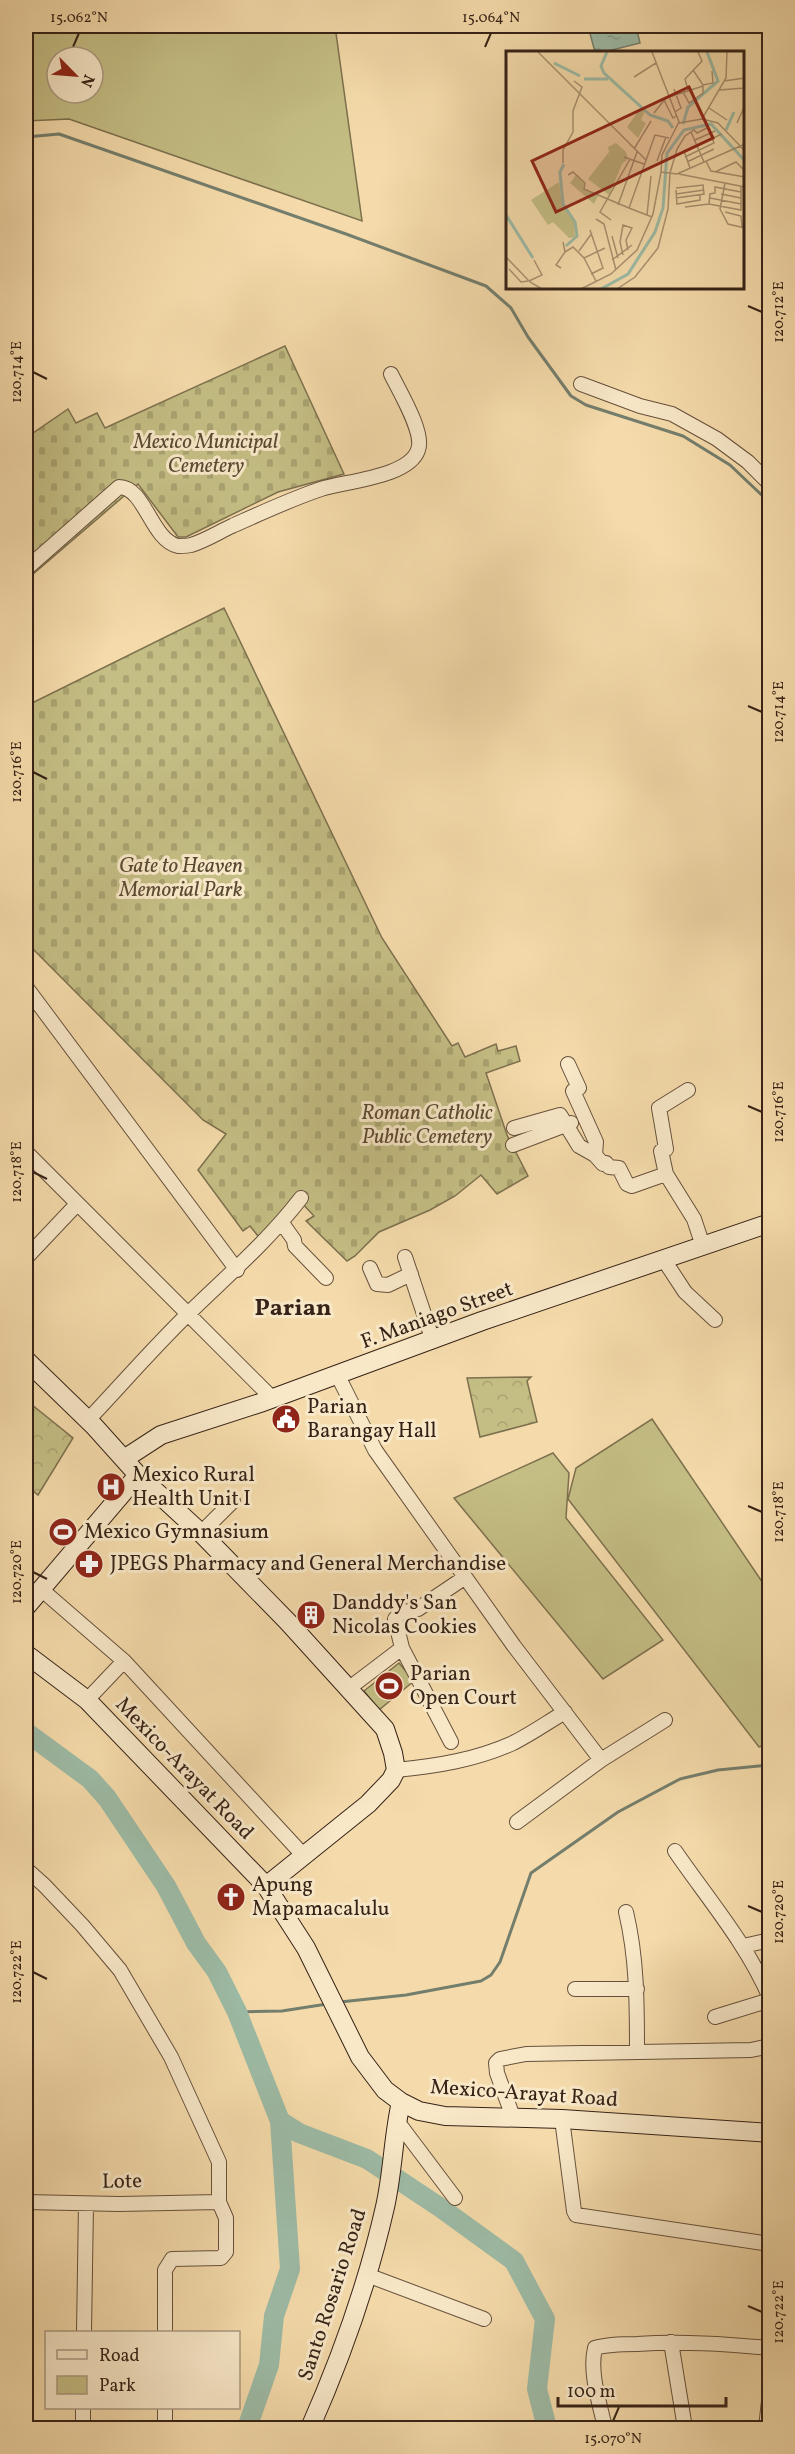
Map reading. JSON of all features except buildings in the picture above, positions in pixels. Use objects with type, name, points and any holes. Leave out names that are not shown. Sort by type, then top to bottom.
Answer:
[{"type":"main road","name":"F. Maniago Street","points":[[124,1459],[161,1435],[338,1376],[482,1321],[770,1223]]},
{"type":"main road","points":[[26,1360],[88,1420],[138,1475],[201,1533],[288,1622],[385,1729],[396,1770],[392,1780],[383,1790],[266,1886]]},
{"type":"main road","points":[[26,1607],[138,1475]]},
{"type":"main road","name":"Mexico-Arayat Road","points":[[26,1654],[87,1700],[266,1886],[292,1924],[327,1987],[360,2057],[385,2090],[401,2102],[419,2111],[445,2116],[562,2119],[770,2133]]},
{"type":"main road","name":"Santo Rosario Road","points":[[310,2428],[335,2372],[368,2275],[386,2204],[393,2144],[401,2102]]},
{"type":"street","points":[[26,569],[120,487],[127,487],[134,493],[168,541],[177,546],[190,546],[257,514],[321,489],[410,464],[419,449],[420,436],[391,374]]},
{"type":"street","points":[[581,384],[640,406],[672,414],[717,439],[748,462],[770,484]]},
{"type":"street","points":[[26,987],[237,1270]]},
{"type":"street","points":[[568,1064],[579,1088],[573,1091],[596,1142],[595,1155]]},
{"type":"street","points":[[688,1090],[659,1108],[666,1149],[661,1151],[666,1174],[694,1219],[703,1246]]},
{"type":"street","points":[[514,1128],[560,1115],[579,1146],[595,1155],[603,1164],[618,1168],[627,1184],[632,1186],[666,1174]]},
{"type":"street","points":[[513,1145],[585,1118]]},
{"type":"street","points":[[26,1152],[272,1398]]},
{"type":"street","points":[[88,1420],[189,1313],[237,1270],[301,1198]]},
{"type":"street","points":[[26,1258],[77,1203]]},
{"type":"street","points":[[282,1222],[294,1240],[295,1246],[326,1278]]},
{"type":"street","points":[[405,1257],[434,1341]]},
{"type":"street","points":[[664,1260],[685,1292],[716,1320]]},
{"type":"street","points":[[370,1268],[377,1284],[383,1285],[411,1274]]},
{"type":"street","points":[[338,1376],[375,1450],[464,1578],[601,1761]]},
{"type":"street","points":[[201,1533],[233,1501]]},
{"type":"street","points":[[451,1742],[402,1648],[396,1632],[395,1619],[397,1615],[418,1609],[464,1578]]},
{"type":"street","points":[[42,1590],[124,1661],[304,1856]]},
{"type":"street","points":[[348,1689],[402,1648]]},
{"type":"street","points":[[87,1700],[124,1661]]},
{"type":"street","points":[[396,1770],[451,1764],[476,1757],[514,1742],[565,1712]]},
{"type":"street","points":[[517,1822],[601,1761],[664,1720]]},
{"type":"street","points":[[675,1851],[743,1946],[766,1983],[770,1999],[716,2018]]},
{"type":"street","points":[[26,1869],[82,1925],[120,1970],[171,2057],[219,2162],[219,2202],[226,2218],[226,2252],[221,2258],[172,2259],[168,2262],[165,2270],[165,2331]]},
{"type":"street","points":[[626,1911],[633,1944],[637,1989],[637,2052]]},
{"type":"street","points":[[743,1946],[770,1940]]},
{"type":"street","points":[[575,1989],[637,1989]]},
{"type":"street","points":[[513,2117],[497,2073],[496,2063],[500,2059],[526,2054],[751,2050],[770,2046]]},
{"type":"street","points":[[562,2119],[576,2215],[770,2244]]},
{"type":"street","points":[[397,2121],[455,2198]]},
{"type":"street","name":"Lote","points":[[26,2202],[86,2204],[219,2202]]},
{"type":"street","points":[[84,2331],[86,2204]]},
{"type":"street","points":[[368,2275],[484,2319]]},
{"type":"street","points":[[671,2342],[686,2428]]},
{"type":"street","points":[[605,2428],[594,2371],[595,2348],[607,2345],[706,2342],[770,2348]]},
{"type":"street","points":[[768,2421],[770,2392]]},
{"type":"street","points":[[82,2428],[83,2409]]},
{"type":"street","points":[[165,2409],[165,2428]]},
{"type":"green space","points":[[26,26],[335,26],[362,221],[69,119],[26,121]]},
{"type":"green space","name":"Mexico Municipal Cemetery","points":[[285,346],[344,474],[278,492],[186,537],[178,537],[138,484],[26,580],[26,438],[68,409],[76,423],[97,413],[105,428]]},
{"type":"green space","name":"Gate to Heaven Memorial Park","points":[[224,608],[382,938],[452,1046],[458,1043],[465,1057],[496,1044],[498,1051],[516,1046],[520,1061],[486,1073],[507,1135],[528,1176],[497,1194],[481,1175],[455,1196],[430,1210],[379,1232],[347,1261],[306,1221],[314,1216],[300,1201],[262,1241],[250,1226],[243,1231],[198,1170],[226,1134],[203,1120],[26,942],[26,706]]},
{"type":"green space","points":[[531,1377],[527,1381],[537,1422],[480,1437],[467,1378]]},
{"type":"green space","points":[[26,1400],[73,1438],[38,1495],[26,1485]]},
{"type":"green space","points":[[652,1419],[769,1592],[769,1744],[759,1747],[568,1499],[576,1468]]},
{"type":"green space","points":[[553,1453],[569,1473],[566,1518],[663,1640],[603,1679],[454,1498]]},
{"type":"green space","name":"Parian Open Court","points":[[399,1663],[414,1681],[379,1710],[364,1691]]},
{"type":"water","points":[[588,26],[636,26],[640,43],[608,51],[595,51]]},
{"type":"waterway","points":[[26,137],[59,134],[346,234],[486,286],[511,308],[528,337],[571,396],[586,405],[683,436],[730,465],[770,503]]},
{"type":"waterway","points":[[26,1732],[90,1779],[107,1798],[166,1886],[196,1943],[217,1972],[237,2012],[280,2121],[290,2269],[274,2316],[269,2365],[247,2428]]},
{"type":"waterway","points":[[340,2002],[406,1995],[481,1981],[491,1975],[500,1962],[531,1873],[618,1812],[680,1779],[718,1770],[770,1765]]},
{"type":"waterway","points":[[237,2012],[282,2011],[327,2004]]},
{"type":"waterway","points":[[280,2121],[299,2133],[367,2159],[441,2208],[514,2261],[545,2319],[537,2389],[547,2428]]},
{"type":"place","name":"Parian Barangay Hall","points":[[286,1419]]},
{"type":"place","name":"Mexico Rural Health Unit I","points":[[111,1487]]},
{"type":"place","name":"Mexico Gymnasium","points":[[63,1532]]},
{"type":"place","name":"JPEGS Pharmacy and General Merchandise","points":[[89,1564]]},
{"type":"place","name":"Danddy's San Nicolas Cookies","points":[[311,1615]]},
{"type":"place","name":"Parian Open Court","points":[[389,1686]]},
{"type":"place","name":"Apung Mapamacalulu","points":[[231,1897]]},
{"type":"district","name":"Parian","points":[[293,1309]]},
{"type":"park label","name":"Roman Catholic Public Cemetery","points":[[427,1125]]}]
